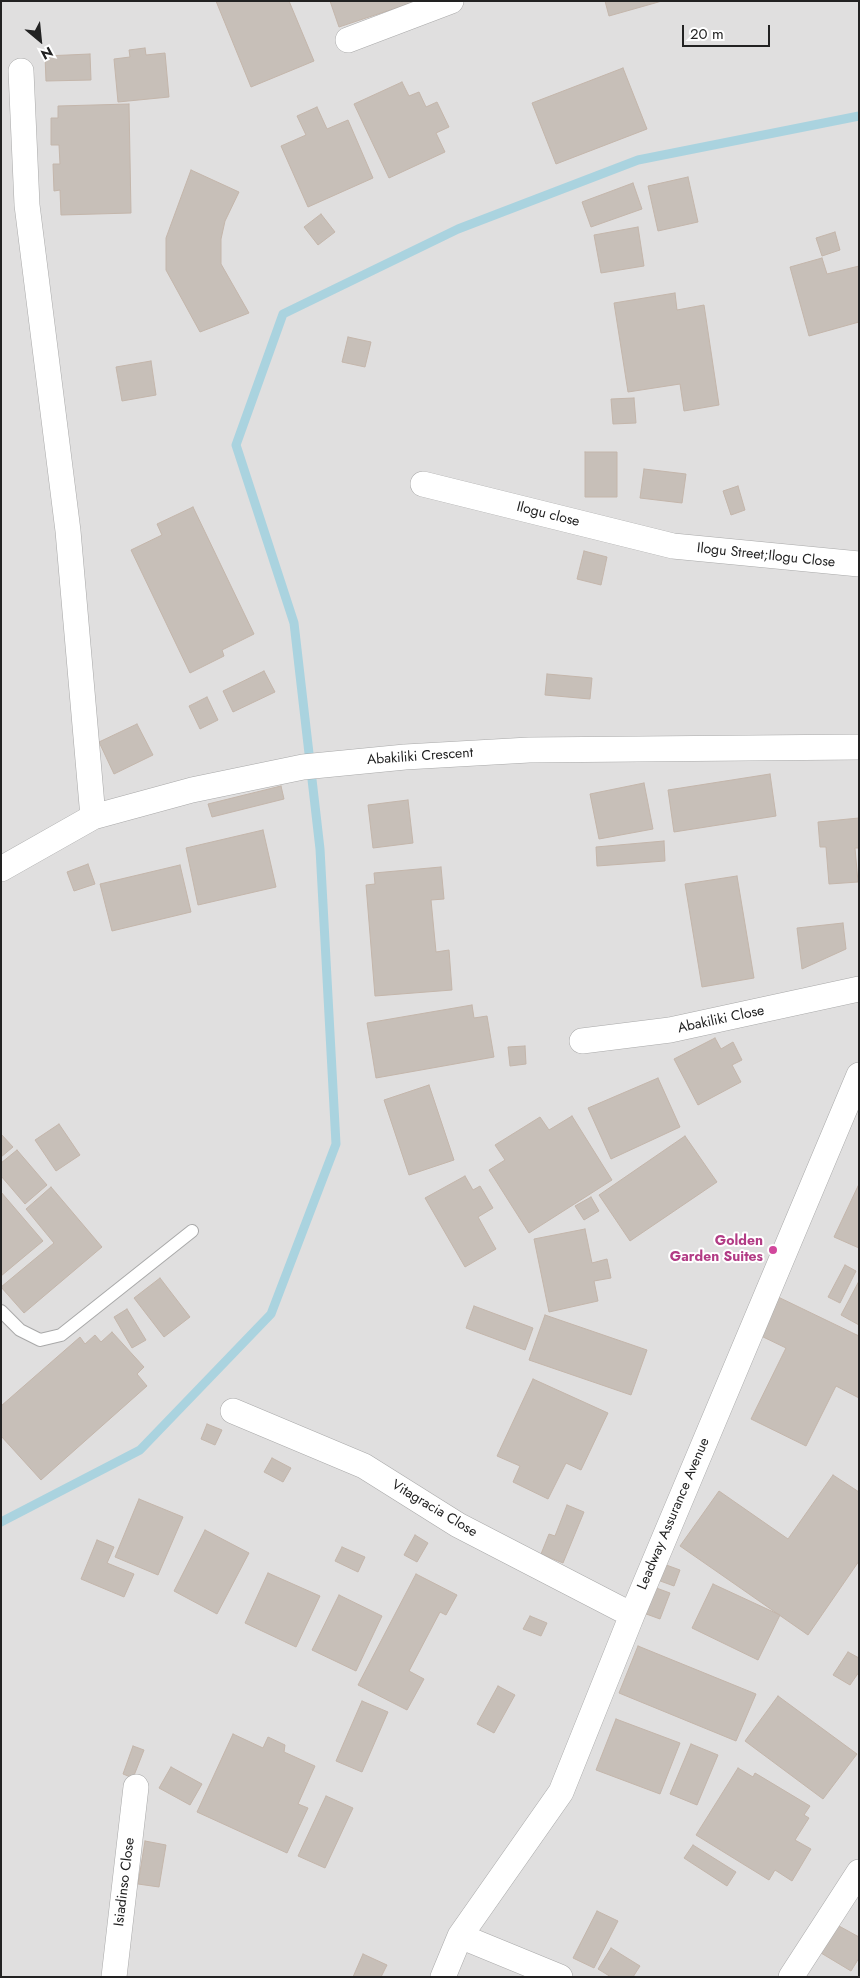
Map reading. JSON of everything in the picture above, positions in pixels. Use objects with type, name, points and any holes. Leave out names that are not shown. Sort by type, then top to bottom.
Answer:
[{"type":"street","points":[[348,40],[451,1]]},
{"type":"street","points":[[22,71],[27,205],[68,531],[93,817]]},
{"type":"street","name":"Ilogu close","points":[[423,484],[674,546]]},
{"type":"street","name":"Ilogu Street;Ilogu Close","points":[[674,546],[859,564]]},
{"type":"street","name":"Abakiliki Crescent","points":[[1,869],[93,817],[192,790],[303,767],[405,756],[529,750],[859,747]]},
{"type":"street","name":"Abakiliki Close","points":[[582,1041],[670,1030],[859,989]]},
{"type":"street","name":"Leadway Assurance Avenue","points":[[443,1977],[460,1936],[561,1792],[632,1615],[859,1075]]},
{"type":"street","name":"Vitagracia Close","points":[[233,1411],[364,1466],[458,1525],[632,1615]]},
{"type":"street","name":"Isiadinso Close","points":[[114,1977],[136,1787]]},
{"type":"street","points":[[790,1977],[859,1872]]},
{"type":"street","points":[[460,1936],[560,1977]]},
{"type":"lane","points":[[1,1311],[20,1330],[40,1340],[61,1335],[192,1231]]},
{"type":"shaded area","points":[[1,1],[859,1],[859,1977],[1,1977]]},
{"type":"building","points":[[216,1],[289,1],[314,61],[251,87]]},
{"type":"building","points":[[330,1],[414,1],[414,2],[339,27]]},
{"type":"building","points":[[605,1],[662,1],[609,16]]},
{"type":"building","points":[[145,48],[146,55],[165,53],[169,97],[118,102],[114,59],[130,57],[129,50]]},
{"type":"building","points":[[90,54],[91,80],[46,81],[45,56]]},
{"type":"building","points":[[623,68],[647,129],[556,164],[532,103]]},
{"type":"building","points":[[402,82],[409,96],[419,92],[426,107],[437,102],[449,127],[436,133],[445,152],[389,178],[354,104]]},
{"type":"building","points":[[129,104],[131,213],[61,215],[60,190],[54,191],[53,164],[60,164],[59,145],[51,145],[51,118],[58,118],[58,106]]},
{"type":"building","points":[[317,107],[327,129],[348,120],[373,178],[308,207],[281,146],[306,135],[297,116]]},
{"type":"building","points":[[191,170],[239,192],[225,221],[221,239],[221,264],[249,313],[200,332],[166,270],[166,238]]},
{"type":"building","points":[[688,177],[698,222],[658,231],[648,186]]},
{"type":"building","points":[[633,183],[642,209],[591,227],[582,202]]},
{"type":"building","points":[[321,214],[335,232],[318,245],[304,227]]},
{"type":"building","points":[[638,227],[644,266],[601,273],[594,235]]},
{"type":"building","points":[[835,232],[840,250],[822,256],[816,238]]},
{"type":"building","points":[[822,258],[827,274],[859,266],[859,322],[809,336],[790,267]]},
{"type":"building","points":[[675,293],[677,310],[704,305],[719,405],[684,411],[680,384],[628,392],[614,303]]},
{"type":"building","points":[[348,337],[371,342],[365,367],[342,362]]},
{"type":"building","points":[[151,361],[156,395],[122,401],[116,367]]},
{"type":"building","points":[[634,398],[636,423],[613,424],[611,399]]},
{"type":"building","points":[[585,452],[617,452],[617,497],[585,497]]},
{"type":"building","points":[[644,469],[686,474],[682,503],[640,498]]},
{"type":"building","points":[[738,486],[745,510],[731,515],[723,491]]},
{"type":"building","points":[[193,507],[254,634],[222,650],[224,656],[190,673],[131,550],[162,535],[157,524]]},
{"type":"building","points":[[584,551],[607,557],[601,585],[577,579]]},
{"type":"building","points":[[264,671],[275,692],[233,712],[223,691]]},
{"type":"building","points":[[547,674],[592,678],[590,699],[545,695]]},
{"type":"building","points":[[207,697],[218,720],[200,729],[189,706]]},
{"type":"building","points":[[137,724],[153,755],[114,774],[99,742]]},
{"type":"building","points":[[770,774],[776,816],[674,832],[668,790]]},
{"type":"building","points":[[644,783],[653,829],[599,839],[590,794]]},
{"type":"building","points":[[281,786],[284,799],[212,817],[208,804]]},
{"type":"building","points":[[408,800],[413,843],[373,848],[368,805]]},
{"type":"building","points":[[859,818],[859,848],[855,848],[858,882],[829,884],[826,847],[820,847],[818,822]]},
{"type":"building","points":[[263,830],[276,887],[198,905],[186,848]]},
{"type":"building","points":[[664,841],[665,861],[597,866],[596,847]]},
{"type":"building","points":[[88,864],[95,884],[74,891],[67,872]]},
{"type":"building","points":[[180,865],[191,912],[112,931],[100,884]]},
{"type":"building","points":[[441,867],[444,899],[431,900],[436,952],[449,950],[452,990],[375,996],[366,885],[375,884],[374,873]]},
{"type":"building","points":[[737,876],[754,978],[702,987],[685,884]]},
{"type":"building","points":[[843,923],[846,949],[802,969],[797,928]]},
{"type":"building","points":[[472,1005],[474,1018],[487,1016],[494,1057],[376,1078],[367,1023]]},
{"type":"building","points":[[715,1038],[721,1049],[733,1042],[742,1060],[732,1065],[741,1082],[698,1105],[674,1059]]},
{"type":"building","points":[[525,1046],[526,1064],[510,1066],[508,1047]]},
{"type":"building","points":[[658,1078],[680,1127],[611,1159],[588,1108]]},
{"type":"building","points":[[429,1085],[454,1160],[409,1175],[384,1100]]},
{"type":"building","points":[[572,1116],[612,1180],[529,1233],[489,1170],[505,1160],[495,1145],[540,1117],[549,1130]]},
{"type":"building","points":[[59,1124],[80,1155],[56,1171],[35,1140]]},
{"type":"building","points":[[1,1134],[13,1147],[1,1157]]},
{"type":"building","points":[[685,1136],[717,1182],[630,1241],[599,1195]]},
{"type":"building","points":[[17,1150],[47,1185],[25,1204],[1,1176],[1,1163]]},
{"type":"building","points":[[465,1176],[473,1190],[480,1186],[493,1208],[478,1217],[496,1249],[465,1267],[425,1198]]},
{"type":"building","points":[[859,1184],[859,1248],[834,1237]]},
{"type":"building","points":[[51,1187],[102,1247],[24,1313],[1,1287],[54,1243],[26,1209]]},
{"type":"building","points":[[1,1192],[43,1241],[1,1276]]},
{"type":"building","points":[[591,1197],[599,1211],[584,1220],[575,1206]]},
{"type":"building","points":[[585,1229],[592,1263],[607,1259],[611,1278],[594,1281],[598,1301],[549,1312],[534,1239]]},
{"type":"building","points":[[845,1265],[856,1271],[840,1303],[828,1297]]},
{"type":"building","points":[[160,1278],[190,1317],[164,1337],[134,1298]]},
{"type":"building","points":[[859,1281],[859,1325],[841,1315]]},
{"type":"building","points":[[776,1296],[859,1336],[859,1398],[836,1386],[806,1446],[751,1419],[786,1348],[757,1334]]},
{"type":"building","points":[[474,1306],[533,1328],[525,1350],[466,1328]]},
{"type":"building","points":[[127,1309],[146,1340],[132,1348],[114,1317]]},
{"type":"building","points":[[545,1315],[647,1350],[631,1395],[529,1360]]},
{"type":"building","points":[[112,1332],[144,1367],[137,1374],[147,1386],[41,1480],[1,1436],[1,1406],[80,1337],[85,1344],[95,1335],[101,1342]]},
{"type":"building","points":[[533,1379],[608,1413],[581,1470],[566,1463],[548,1499],[513,1482],[520,1466],[497,1456]]},
{"type":"building","points":[[207,1424],[222,1430],[215,1445],[201,1439]]},
{"type":"building","points":[[272,1458],[291,1468],[283,1482],[264,1472]]},
{"type":"building","points":[[833,1475],[859,1492],[859,1561],[808,1635],[680,1546],[719,1491],[788,1539]]},
{"type":"building","points":[[139,1499],[183,1517],[158,1575],[115,1557]]},
{"type":"building","points":[[567,1505],[584,1512],[563,1563],[541,1554],[549,1534],[555,1536]]},
{"type":"building","points":[[205,1530],[249,1553],[217,1614],[174,1591]]},
{"type":"building","points":[[415,1535],[428,1543],[417,1562],[404,1555]]},
{"type":"building","points":[[97,1540],[114,1547],[107,1563],[134,1574],[124,1597],[81,1579]]},
{"type":"building","points":[[342,1547],[365,1557],[358,1572],[335,1561]]},
{"type":"building","points":[[658,1562],[680,1570],[674,1586],[652,1578]]},
{"type":"building","points":[[268,1573],[320,1596],[296,1647],[245,1623]]},
{"type":"building","points":[[416,1574],[457,1595],[446,1615],[440,1612],[409,1671],[424,1679],[407,1710],[358,1685]]},
{"type":"building","points":[[713,1584],[780,1615],[758,1660],[692,1628]]},
{"type":"building","points":[[648,1585],[670,1593],[660,1619],[638,1611]]},
{"type":"building","points":[[339,1595],[382,1616],[356,1671],[312,1650]]},
{"type":"building","points":[[530,1616],[547,1623],[541,1636],[523,1629]]},
{"type":"building","points":[[638,1646],[756,1694],[736,1741],[619,1693]]},
{"type":"building","points":[[848,1652],[859,1658],[859,1672],[850,1685],[833,1675]]},
{"type":"building","points":[[498,1686],[515,1695],[494,1733],[477,1724]]},
{"type":"building","points":[[778,1696],[857,1754],[823,1799],[745,1741]]},
{"type":"building","points":[[362,1701],[388,1712],[362,1772],[336,1761]]},
{"type":"building","points":[[616,1719],[680,1743],[660,1794],[596,1770]]},
{"type":"building","points":[[233,1734],[263,1748],[268,1737],[285,1745],[284,1752],[315,1766],[298,1804],[308,1808],[287,1853],[197,1812]]},
{"type":"building","points":[[691,1744],[718,1755],[697,1805],[670,1794]]},
{"type":"building","points":[[133,1746],[144,1750],[133,1778],[123,1774]]},
{"type":"building","points":[[171,1767],[202,1784],[190,1805],[159,1788]]},
{"type":"building","points":[[738,1768],[753,1777],[755,1773],[810,1806],[804,1815],[809,1818],[795,1840],[811,1849],[792,1881],[775,1870],[769,1880],[696,1835]]},
{"type":"building","points":[[326,1796],[353,1808],[325,1868],[298,1856]]},
{"type":"building","points":[[145,1841],[166,1845],[159,1887],[138,1884]]},
{"type":"building","points":[[693,1845],[736,1872],[727,1886],[684,1858]]},
{"type":"building","points":[[597,1911],[618,1921],[594,1968],[573,1958]]},
{"type":"building","points":[[828,1920],[859,1937],[859,1958],[851,1971],[811,1947]]},
{"type":"building","points":[[611,1948],[640,1966],[633,1977],[611,1977],[598,1969]]},
{"type":"building","points":[[363,1954],[387,1965],[381,1977],[353,1977]]},
{"type":"waterway","points":[[1,1522],[140,1450],[271,1314],[336,1144],[320,849],[294,623],[236,445],[283,314],[458,229],[638,160],[859,116]]},
{"type":"place","name":"Golden Garden Suites","points":[[773,1250]]}]
